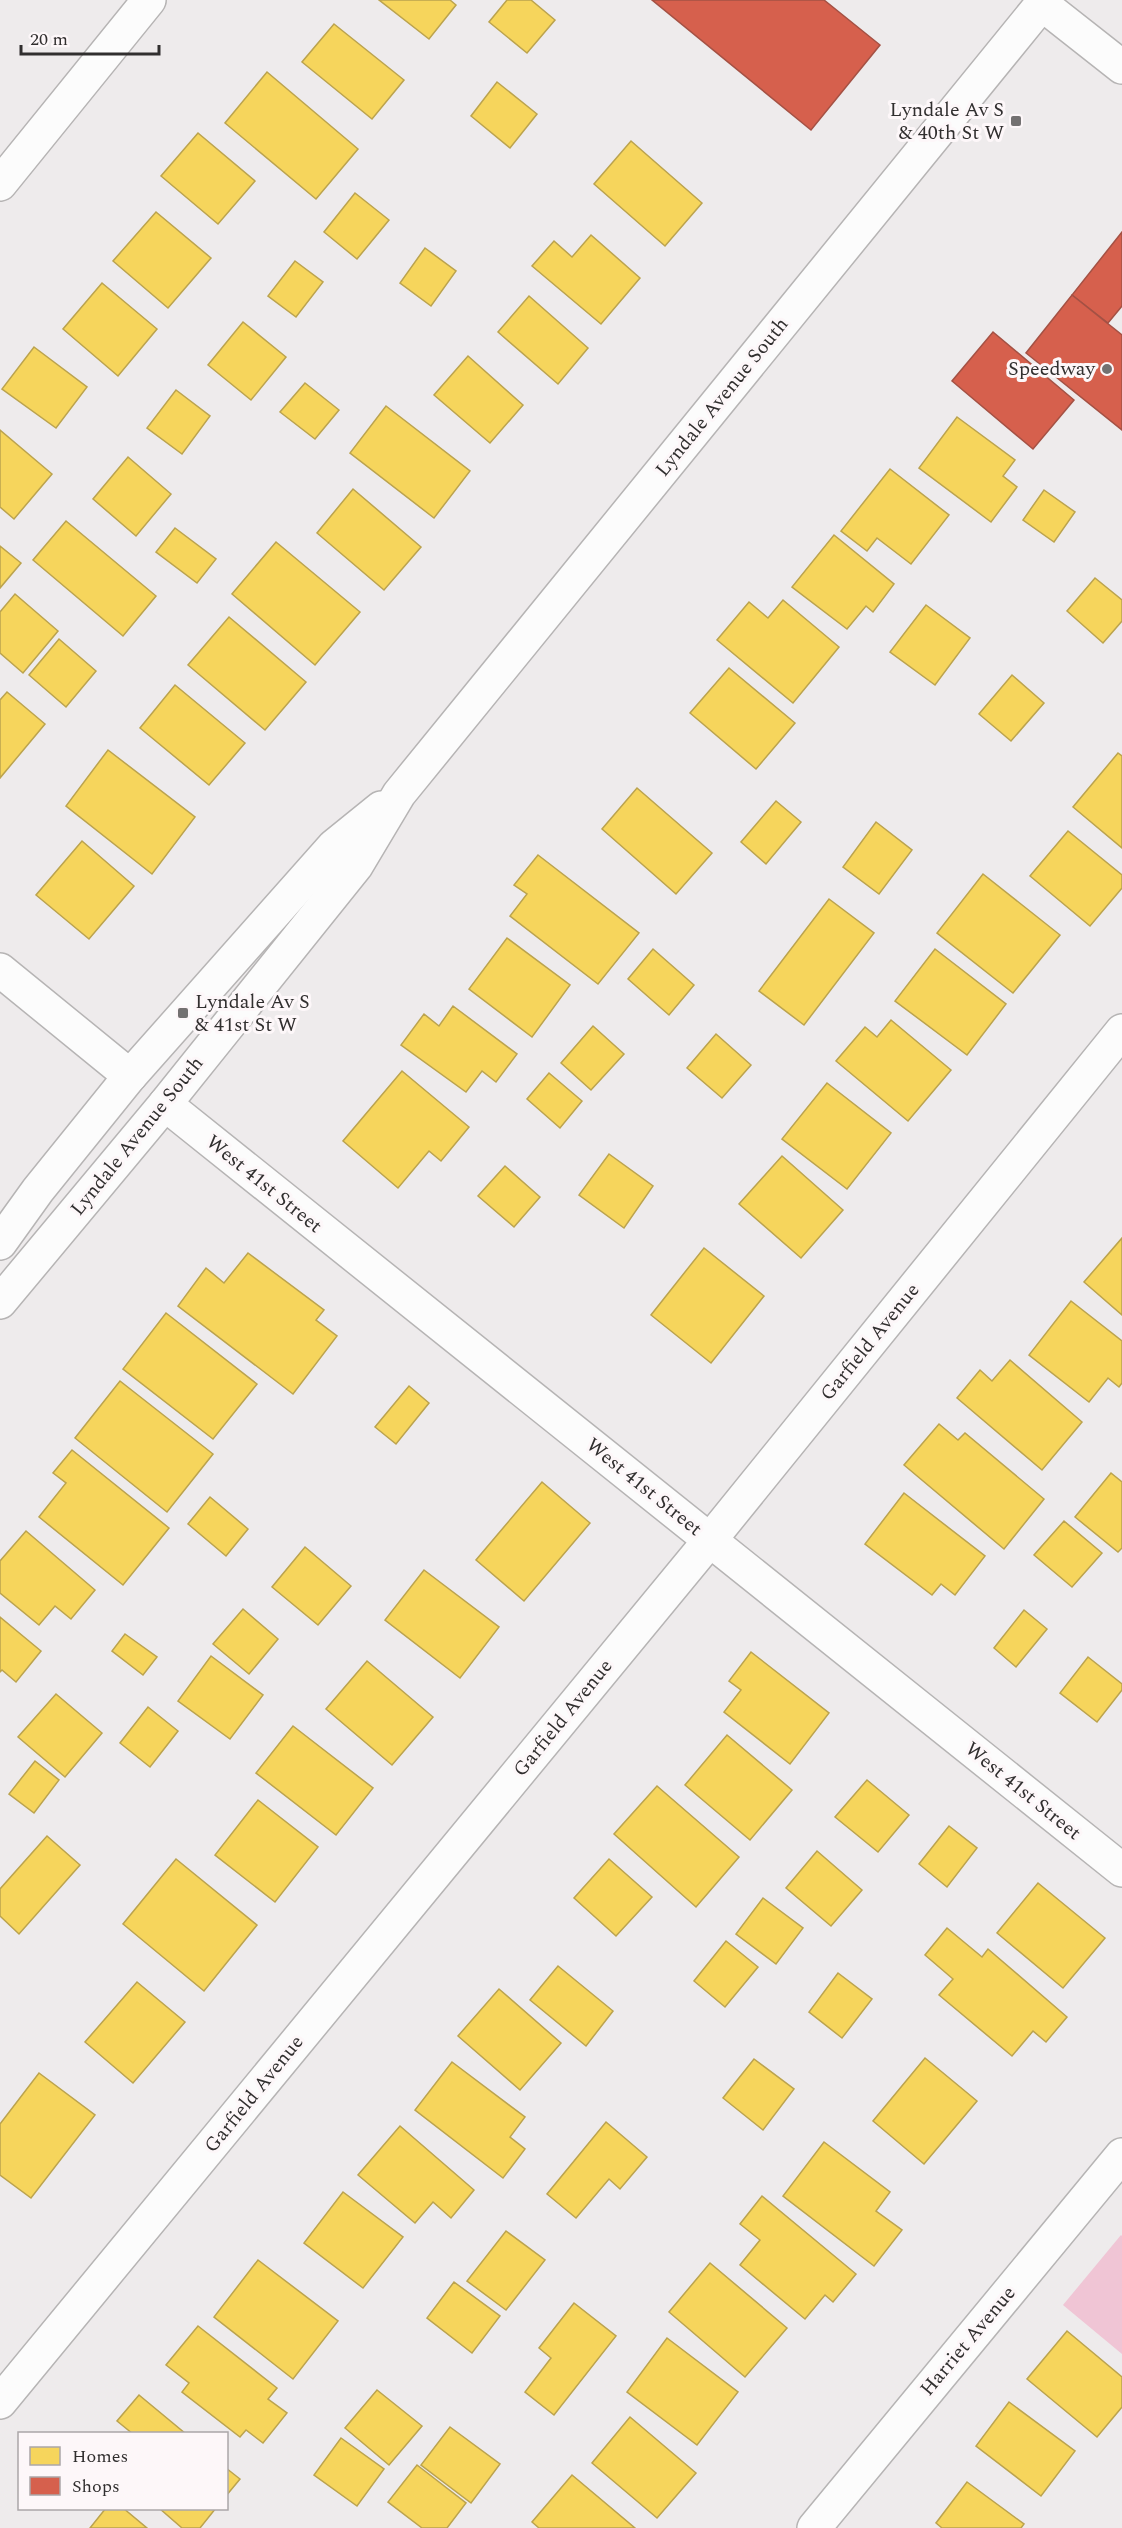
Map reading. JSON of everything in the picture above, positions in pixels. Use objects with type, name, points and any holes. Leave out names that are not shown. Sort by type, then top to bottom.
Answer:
[{"type":"street","points":[[0,184],[150,0]]},
{"type":"street","points":[[1042,1],[1122,67]]},
{"type":"street","name":"Lyndale Avenue South","points":[[0,1302],[165,1104],[356,866],[399,794],[1042,1]]},
{"type":"street","name":"Lyndale Avenue South","points":[[0,1243],[38,1190],[130,1076],[334,846],[399,794]]},
{"type":"street","points":[[0,970],[130,1076]]},
{"type":"street","name":"Garfield Avenue","points":[[0,2403],[710,1540],[1122,1031]]},
{"type":"street","name":"West 41st Street","points":[[165,1104],[1122,1870]]},
{"type":"street","name":"Harriet Avenue","points":[[814,2528],[1122,2155]]},
{"type":"shaded area","points":[[1122,2236],[1122,2354],[1063,2305]]},
{"type":"building: Homes","points":[[379,0],[450,0],[456,5],[429,39]]},
{"type":"building: Homes","points":[[507,0],[531,0],[555,20],[527,53],[489,22]]},
{"type":"building: Homes","points":[[334,24],[404,80],[372,119],[302,62]]},
{"type":"building: Homes","points":[[267,72],[358,149],[316,199],[225,123]]},
{"type":"building: Homes","points":[[497,82],[537,114],[510,148],[471,116]]},
{"type":"building: Homes","points":[[198,133],[255,181],[218,224],[161,176]]},
{"type":"building: Homes","points":[[631,141],[702,203],[665,246],[594,184]]},
{"type":"building: Homes","points":[[355,193],[389,220],[357,259],[324,232]]},
{"type":"building: Homes","points":[[156,212],[211,258],[168,308],[113,261]]},
{"type":"building: Homes","points":[[591,235],[640,278],[601,324],[532,266],[554,241],[572,257]]},
{"type":"building: Homes","points":[[425,248],[456,271],[431,306],[400,283]]},
{"type":"building: Homes","points":[[295,261],[323,282],[296,317],[268,296]]},
{"type":"building: Homes","points":[[102,283],[157,329],[118,376],[63,329]]},
{"type":"building: Homes","points":[[529,296],[588,348],[558,384],[498,332]]},
{"type":"building: Homes","points":[[243,322],[286,357],[251,400],[208,365]]},
{"type":"building: Homes","points":[[34,347],[87,387],[56,428],[2,389]]},
{"type":"building: Homes","points":[[468,356],[523,405],[490,443],[434,395]]},
{"type":"building: Homes","points":[[305,383],[339,410],[315,439],[280,412]]},
{"type":"building: Homes","points":[[176,390],[210,416],[182,454],[147,428]]},
{"type":"building: Homes","points":[[386,406],[470,471],[434,518],[350,453]]},
{"type":"building: Homes","points":[[957,417],[1015,460],[1003,476],[1017,487],[991,522],[919,468]]},
{"type":"building: Homes","points":[[0,430],[52,474],[14,519],[0,507]]},
{"type":"building: Homes","points":[[128,457],[171,494],[136,536],[93,499]]},
{"type":"building: Homes","points":[[890,469],[949,515],[911,564],[877,538],[867,551],[841,531]]},
{"type":"building: Homes","points":[[353,489],[421,547],[384,590],[317,533]]},
{"type":"building: Homes","points":[[1044,490],[1075,512],[1054,542],[1023,520]]},
{"type":"building: Homes","points":[[66,521],[156,596],[123,636],[33,560]]},
{"type":"building: Homes","points":[[175,528],[216,559],[197,583],[156,552]]},
{"type":"building: Homes","points":[[834,535],[894,584],[873,612],[866,606],[847,629],[792,587]]},
{"type":"building: Homes","points":[[276,542],[360,612],[315,665],[232,594]]},
{"type":"building: Homes","points":[[0,546],[21,563],[0,588]]},
{"type":"building: Homes","points":[[1095,578],[1122,600],[1122,621],[1103,643],[1067,611]]},
{"type":"building: Homes","points":[[15,594],[58,631],[23,673],[0,653],[0,612]]},
{"type":"building: Homes","points":[[783,600],[839,647],[793,703],[717,640],[749,602],[768,618]]},
{"type":"building: Homes","points":[[926,605],[970,638],[935,685],[890,652]]},
{"type":"building: Homes","points":[[229,617],[306,682],[265,730],[188,665]]},
{"type":"building: Homes","points":[[59,639],[96,671],[66,707],[29,675]]},
{"type":"building: Homes","points":[[729,668],[795,723],[756,769],[690,713]]},
{"type":"building: Homes","points":[[1012,675],[1044,703],[1011,741],[979,714]]},
{"type":"building: Homes","points":[[175,685],[245,743],[209,785],[140,728]]},
{"type":"building: Homes","points":[[7,692],[45,724],[0,778],[0,700]]},
{"type":"building: Homes","points":[[108,750],[195,817],[152,874],[66,806]]},
{"type":"building: Homes","points":[[1118,753],[1122,756],[1122,848],[1073,807]]},
{"type":"building: Homes","points":[[637,788],[712,853],[676,894],[602,829]]},
{"type":"building: Homes","points":[[776,801],[801,822],[766,864],[741,842]]},
{"type":"building: Homes","points":[[876,822],[912,850],[879,894],[843,867]]},
{"type":"building: Homes","points":[[1068,831],[1122,875],[1122,888],[1090,926],[1030,876]]},
{"type":"building: Homes","points":[[82,841],[134,886],[89,939],[36,895]]},
{"type":"building: Homes","points":[[538,855],[639,933],[598,984],[510,916],[527,894],[514,885]]},
{"type":"building: Homes","points":[[983,874],[1060,935],[1013,993],[937,933]]},
{"type":"building: Homes","points":[[829,899],[874,933],[804,1025],[759,991]]},
{"type":"building: Homes","points":[[507,938],[570,985],[532,1037],[469,989]]},
{"type":"building: Homes","points":[[653,949],[694,985],[669,1015],[628,979]]},
{"type":"building: Homes","points":[[935,949],[1006,1004],[967,1055],[895,1001]]},
{"type":"building: Homes","points":[[453,1006],[517,1054],[496,1082],[482,1071],[466,1092],[401,1045],[424,1014],[439,1026]]},
{"type":"building: Homes","points":[[891,1020],[951,1070],[908,1121],[836,1061],[865,1027],[877,1037]]},
{"type":"building: Homes","points":[[593,1026],[624,1054],[591,1090],[561,1063]]},
{"type":"building: Homes","points":[[716,1034],[751,1065],[722,1098],[687,1068]]},
{"type":"building: Homes","points":[[402,1071],[469,1127],[441,1161],[429,1151],[398,1188],[343,1141]]},
{"type":"building: Homes","points":[[549,1073],[582,1101],[560,1128],[527,1099]]},
{"type":"building: Homes","points":[[827,1083],[891,1133],[847,1189],[782,1139]]},
{"type":"building: Homes","points":[[609,1154],[653,1186],[624,1228],[579,1195]]},
{"type":"building: Homes","points":[[782,1156],[843,1210],[801,1258],[739,1204]]},
{"type":"building: Homes","points":[[505,1166],[540,1197],[514,1227],[478,1196]]},
{"type":"building: Homes","points":[[1122,1238],[1122,1315],[1084,1282]]},
{"type":"building: Homes","points":[[704,1248],[764,1296],[711,1363],[651,1315]]},
{"type":"building: Homes","points":[[248,1253],[324,1310],[316,1320],[337,1336],[293,1394],[178,1306],[206,1268],[224,1283]]},
{"type":"building: Homes","points":[[1071,1301],[1122,1341],[1122,1383],[1119,1387],[1108,1378],[1089,1402],[1029,1355]]},
{"type":"building: Homes","points":[[166,1313],[257,1384],[213,1439],[123,1369]]},
{"type":"building: Homes","points":[[1010,1360],[1082,1422],[1042,1470],[957,1398],[980,1370],[992,1381]]},
{"type":"building: Homes","points":[[120,1381],[213,1454],[167,1512],[75,1438]]},
{"type":"building: Homes","points":[[409,1386],[429,1403],[396,1444],[375,1427]]},
{"type":"building: Homes","points":[[939,1424],[958,1440],[965,1433],[1044,1499],[1004,1549],[904,1465]]},
{"type":"building: Homes","points":[[72,1450],[169,1528],[123,1585],[39,1517],[66,1483],[53,1473]]},
{"type":"building: Homes","points":[[1111,1473],[1122,1482],[1122,1548],[1118,1552],[1075,1517]]},
{"type":"building: Homes","points":[[542,1482],[590,1523],[524,1601],[476,1560]]},
{"type":"building: Homes","points":[[904,1493],[985,1556],[955,1595],[941,1584],[932,1595],[865,1544]]},
{"type":"building: Homes","points":[[210,1497],[248,1529],[226,1556],[188,1524]]},
{"type":"building: Homes","points":[[1064,1521],[1102,1553],[1072,1587],[1034,1555]]},
{"type":"building: Homes","points":[[26,1531],[95,1590],[71,1619],[55,1606],[39,1625],[0,1593],[0,1561]]},
{"type":"building: Homes","points":[[305,1547],[351,1586],[318,1625],[272,1587]]},
{"type":"building: Homes","points":[[424,1570],[499,1627],[460,1678],[385,1620]]},
{"type":"building: Homes","points":[[243,1609],[278,1639],[249,1674],[213,1644]]},
{"type":"building: Homes","points":[[1024,1610],[1047,1629],[1016,1667],[994,1648]]},
{"type":"building: Homes","points":[[0,1617],[41,1651],[16,1682],[2,1670],[0,1672]]},
{"type":"building: Homes","points":[[125,1634],[157,1657],[143,1675],[112,1651]]},
{"type":"building: Homes","points":[[751,1652],[829,1713],[790,1764],[724,1712],[741,1690],[729,1681]]},
{"type":"building: Homes","points":[[211,1656],[263,1695],[230,1739],[178,1701]]},
{"type":"building: Homes","points":[[1088,1657],[1122,1684],[1122,1690],[1097,1722],[1060,1693]]},
{"type":"building: Homes","points":[[367,1661],[433,1717],[392,1765],[326,1709]]},
{"type":"building: Homes","points":[[56,1694],[102,1733],[65,1777],[18,1737]]},
{"type":"building: Homes","points":[[148,1707],[178,1731],[150,1767],[120,1743]]},
{"type":"building: Homes","points":[[293,1726],[373,1788],[336,1835],[256,1773]]},
{"type":"building: Homes","points":[[727,1735],[792,1790],[750,1840],[685,1785]]},
{"type":"building: Homes","points":[[35,1761],[59,1780],[34,1813],[9,1794]]},
{"type":"building: Homes","points":[[867,1780],[909,1815],[878,1852],[835,1817]]},
{"type":"building: Homes","points":[[657,1786],[739,1857],[696,1907],[614,1834]]},
{"type":"building: Homes","points":[[258,1800],[318,1847],[275,1902],[215,1855]]},
{"type":"building: Homes","points":[[949,1826],[977,1848],[947,1887],[919,1864]]},
{"type":"building: Homes","points":[[47,1836],[80,1865],[19,1934],[0,1916],[0,1889]]},
{"type":"building: Homes","points":[[817,1851],[862,1890],[831,1926],[786,1888]]},
{"type":"building: Homes","points":[[176,1859],[257,1925],[204,1991],[123,1924]]},
{"type":"building: Homes","points":[[609,1859],[652,1897],[616,1936],[574,1898]]},
{"type":"building: Homes","points":[[1038,1883],[1105,1938],[1063,1988],[997,1933]]},
{"type":"building: Homes","points":[[763,1898],[803,1928],[776,1964],[736,1934]]},
{"type":"building: Homes","points":[[947,1928],[982,1957],[988,1949],[1067,2017],[1046,2042],[1033,2031],[1012,2056],[939,1995],[953,1979],[925,1955]]},
{"type":"building: Homes","points":[[726,1941],[758,1967],[725,2007],[694,1981]]},
{"type":"building: Homes","points":[[558,1966],[613,2011],[586,2046],[530,2000]]},
{"type":"building: Homes","points":[[838,1973],[872,1999],[842,2038],[809,2012]]},
{"type":"building: Homes","points":[[137,1982],[185,2022],[133,2083],[85,2042]]},
{"type":"building: Homes","points":[[499,1989],[561,2043],[520,2090],[458,2036]]},
{"type":"building: Homes","points":[[925,2058],[977,2101],[924,2164],[873,2121]]},
{"type":"building: Homes","points":[[754,2059],[794,2089],[763,2130],[723,2098]]},
{"type":"building: Homes","points":[[452,2062],[525,2117],[510,2137],[525,2149],[503,2178],[415,2110]]},
{"type":"building: Homes","points":[[39,2073],[95,2115],[31,2198],[0,2175],[0,2124]]},
{"type":"building: Homes","points":[[606,2122],[647,2157],[620,2189],[609,2179],[576,2218],[547,2194]]},
{"type":"building: Homes","points":[[400,2126],[474,2190],[451,2218],[433,2202],[415,2223],[358,2175]]},
{"type":"building: Homes","points":[[824,2142],[890,2192],[876,2211],[902,2230],[874,2266],[783,2196]]},
{"type":"building: Homes","points":[[343,2192],[403,2237],[363,2288],[304,2243]]},
{"type":"building: Homes","points":[[762,2196],[856,2274],[833,2302],[825,2295],[805,2319],[740,2265],[760,2240],[740,2224]]},
{"type":"building: Homes","points":[[506,2231],[545,2260],[506,2310],[467,2281]]},
{"type":"building: Homes","points":[[258,2260],[338,2321],[293,2379],[214,2317]]},
{"type":"building: Homes","points":[[710,2263],[787,2328],[745,2377],[669,2312]]},
{"type":"building: Homes","points":[[454,2282],[500,2316],[472,2353],[427,2318]]},
{"type":"building: Homes","points":[[574,2303],[616,2336],[554,2415],[525,2392],[551,2358],[539,2348]]},
{"type":"building: Homes","points":[[198,2326],[277,2388],[268,2399],[287,2413],[263,2443],[246,2430],[240,2437],[182,2392],[189,2383],[166,2365]]},
{"type":"building: Homes","points":[[1067,2331],[1122,2377],[1122,2407],[1097,2437],[1027,2379]]},
{"type":"building: Homes","points":[[667,2338],[738,2392],[697,2445],[627,2392]]},
{"type":"building: Homes","points":[[377,2390],[422,2426],[389,2465],[345,2428]]},
{"type":"building: Homes","points":[[139,2395],[184,2432],[131,2432],[117,2421]]},
{"type":"building: Homes","points":[[1009,2402],[1075,2451],[1041,2496],[976,2446]]},
{"type":"building: Homes","points":[[630,2417],[696,2473],[657,2518],[592,2463]]},
{"type":"building: Homes","points":[[450,2427],[500,2464],[471,2503],[421,2465]]},
{"type":"building: Homes","points":[[341,2438],[384,2469],[357,2506],[314,2475]]},
{"type":"building: Homes","points":[[417,2465],[466,2503],[447,2528],[422,2528],[388,2502]]},
{"type":"building: Homes","points":[[228,2470],[240,2479],[228,2494]]},
{"type":"building: Homes","points":[[572,2475],[635,2528],[539,2528],[532,2522]]},
{"type":"building: Homes","points":[[967,2482],[1024,2524],[1021,2528],[942,2528],[936,2523]]},
{"type":"building: Homes","points":[[104,2510],[125,2510],[147,2528],[90,2528]]},
{"type":"building: Homes","points":[[161,2510],[214,2510],[200,2528],[182,2528]]},
{"type":"building: Shops","points":[[652,0],[824,0],[880,45],[811,130]]},
{"type":"building: Shops","points":[[1122,232],[1122,306],[1108,323],[1072,295]]},
{"type":"building: Shops","points":[[1072,295],[1122,335],[1122,430],[1026,353]]},
{"type":"building: Shops","points":[[993,332],[1074,400],[1033,449],[952,381]]},
{"type":"place","name":"Lyndale Av S & 40th St W","points":[[1016,121]]},
{"type":"place","name":"Speedway","points":[[1107,369]]},
{"type":"place","name":"Lyndale Av S & 41st St W","points":[[183,1013]]}]
